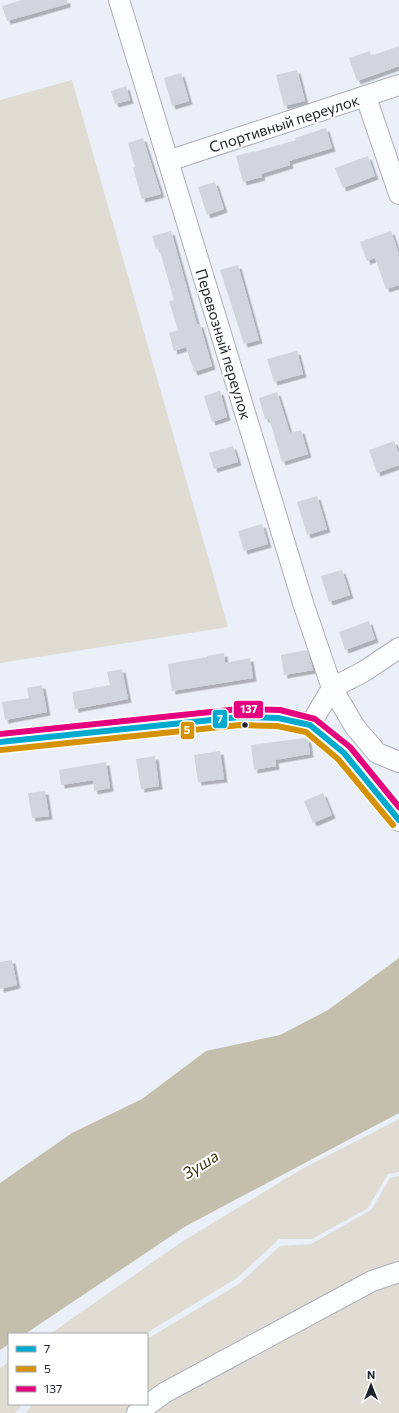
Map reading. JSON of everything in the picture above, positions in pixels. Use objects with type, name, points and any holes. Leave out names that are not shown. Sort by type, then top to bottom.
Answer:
[{"type":"main road","points":[[0,742],[240,717],[278,718],[310,724],[344,753],[399,820]]},
{"type":"street","name":"Перевозный переулок","points":[[119,0],[304,606],[332,688],[355,727],[377,753],[399,762]]},
{"type":"street","name":"Спортивный переулок","points":[[168,161],[399,85]]},
{"type":"street","points":[[366,97],[399,194]]},
{"type":"street","points":[[310,724],[332,688],[363,672],[399,648]]},
{"type":"street","points":[[148,1404],[164,1392],[372,1281],[399,1272]]},
{"type":"street","points":[[137,1413],[147,1405]]},
{"type":"shaded area","points":[[72,80],[228,627],[0,663],[0,100]]},
{"type":"shaded area","points":[[399,1119],[399,1172],[388,1174],[368,1208],[312,1239],[279,1239],[237,1278],[147,1333],[51,1333],[180,1243],[300,1170]]},
{"type":"shaded area","points":[[399,1176],[399,1413],[26,1413],[31,1405],[148,1405],[148,1338],[239,1284],[280,1246],[311,1244],[371,1210],[390,1178]]},
{"type":"shaded area","points":[[8,1363],[8,1405],[22,1405],[15,1413],[0,1413],[0,1368]]},
{"type":"water","name":"Зуша","points":[[399,958],[399,1113],[186,1226],[26,1333],[8,1333],[8,1345],[0,1350],[0,1183],[72,1133],[142,1099],[206,1051],[280,1035],[328,1010]]},
{"type":"building","points":[[22,0],[67,0],[67,4],[7,21],[2,6]]},
{"type":"building","points":[[399,46],[399,66],[357,81],[349,58],[370,51],[371,56]]},
{"type":"building","points":[[297,70],[305,101],[284,106],[276,75]]},
{"type":"building","points":[[181,73],[189,101],[172,106],[164,78]]},
{"type":"building","points":[[126,86],[130,100],[115,104],[111,91]]},
{"type":"building","points":[[326,128],[332,148],[289,161],[290,165],[261,174],[262,177],[243,182],[236,156],[296,140],[295,138]]},
{"type":"building","points":[[143,138],[161,194],[142,199],[133,168],[135,167],[128,143]]},
{"type":"building","points":[[368,156],[375,176],[343,188],[335,168]]},
{"type":"building","points":[[215,182],[224,209],[207,215],[198,187]]},
{"type":"building","points":[[171,231],[197,324],[200,324],[212,366],[194,372],[186,347],[174,351],[169,333],[178,330],[169,301],[174,300],[159,248],[156,249],[152,236]]},
{"type":"building","points":[[391,231],[399,254],[399,285],[386,289],[375,258],[367,261],[360,242]]},
{"type":"building","points":[[238,265],[259,340],[244,344],[220,270]]},
{"type":"building","points":[[297,351],[303,374],[274,382],[267,359]]},
{"type":"building","points":[[220,391],[227,417],[212,422],[204,396]]},
{"type":"building","points":[[277,392],[290,433],[301,430],[308,454],[282,462],[269,418],[265,419],[259,398]]},
{"type":"building","points":[[394,441],[399,454],[399,465],[377,473],[369,450]]},
{"type":"building","points":[[233,446],[238,462],[214,469],[209,453]]},
{"type":"building","points":[[317,496],[327,529],[307,535],[297,502]]},
{"type":"building","points":[[262,524],[268,544],[244,551],[238,531]]},
{"type":"building","points":[[342,570],[350,595],[329,602],[321,576]]},
{"type":"building","points":[[369,621],[375,639],[345,650],[339,632]]},
{"type":"building","points":[[307,650],[313,670],[284,675],[281,655]]},
{"type":"building","points":[[224,653],[225,663],[250,658],[253,678],[172,691],[168,664]]},
{"type":"building","points":[[122,669],[128,699],[75,709],[72,692],[110,685],[107,672]]},
{"type":"building","points":[[42,685],[47,712],[5,720],[2,702],[29,698],[27,688]]},
{"type":"building","points":[[306,738],[308,740],[310,754],[275,760],[276,766],[254,770],[251,745]]},
{"type":"building","points":[[220,751],[224,779],[198,782],[194,755]]},
{"type":"building","points":[[155,756],[159,786],[141,789],[136,759]]},
{"type":"building","points":[[106,762],[110,788],[94,791],[93,780],[61,785],[59,770]]},
{"type":"building","points":[[45,791],[49,816],[32,818],[28,793]]},
{"type":"building","points":[[323,793],[332,815],[313,823],[304,801]]},
{"type":"building","points":[[12,960],[17,985],[0,989],[0,962]]},
{"type":"transit line","name":"137","points":[[0,734],[239,709],[280,710],[315,719],[350,747],[399,807]]},
{"type":"transit line","name":"7","points":[[0,742],[240,717],[278,718],[310,725],[344,753],[399,820]]},
{"type":"transit line","name":"5","points":[[1,750],[240,725],[277,726],[306,732],[338,759],[393,825]]}]
